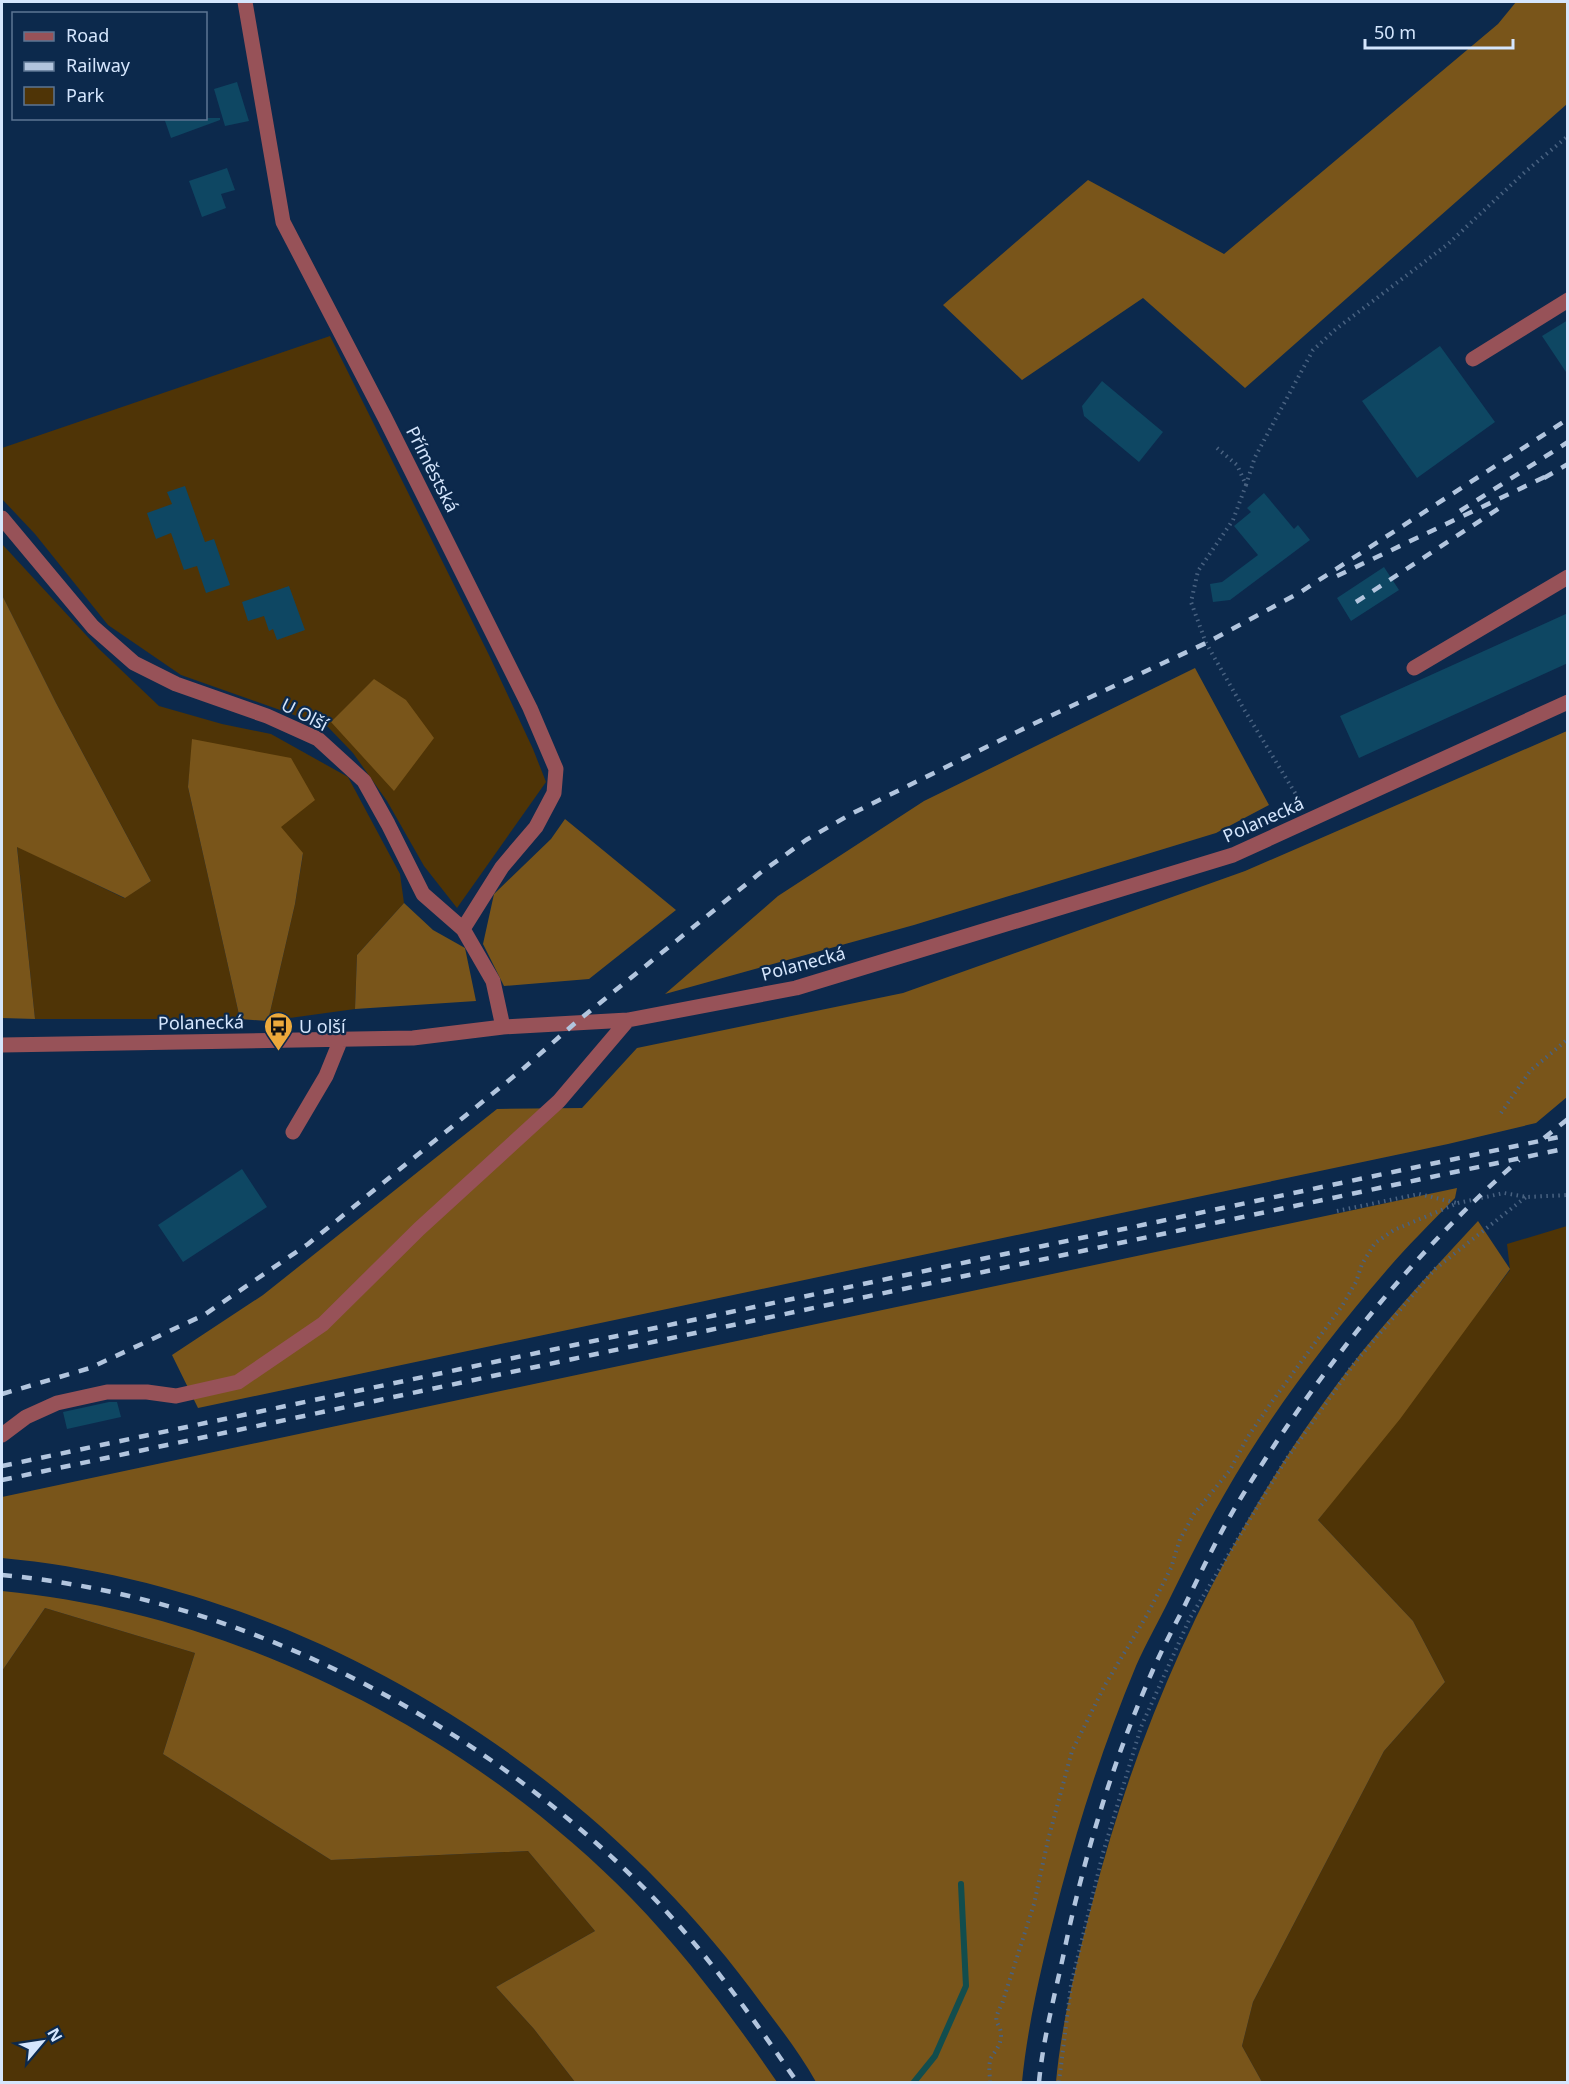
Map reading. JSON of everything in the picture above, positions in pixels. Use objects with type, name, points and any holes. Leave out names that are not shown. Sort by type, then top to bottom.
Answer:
[{"type":"street","name":"Příměstská","points":[[245,2],[283,222],[402,450],[530,708],[556,769],[554,793],[536,827],[502,867],[463,928]]},
{"type":"street","points":[[1473,359],[1568,300]]},
{"type":"street","name":"U Olší","points":[[2,518],[93,627],[134,663],[176,684],[267,717],[318,739],[364,781],[423,894],[463,928],[493,981],[503,1027]]},
{"type":"street","points":[[1414,668],[1568,578]]},
{"type":"street","name":"Polanecká","points":[[2,1045],[412,1038],[503,1027],[628,1020],[796,988],[1233,855],[1568,702]]},
{"type":"street","points":[[2,1435],[26,1417],[57,1402],[107,1392],[147,1392],[176,1396],[238,1382],[323,1324],[419,1229],[559,1101],[628,1020]]},
{"type":"street","points":[[293,1132],[326,1076],[341,1039]]},
{"type":"path","points":[[1312,819],[1206,643],[1191,602],[1198,571],[1233,520],[1256,457],[1312,350],[1336,329],[1448,244],[1525,172],[1568,136]]},
{"type":"path","points":[[1217,448],[1237,465],[1245,485]]},
{"type":"path","points":[[1501,1113],[1530,1071],[1568,1039]]},
{"type":"path","points":[[990,2082],[989,2060],[998,2048],[1001,2035],[995,2016],[1002,2004],[1034,1904],[1048,1840],[1072,1751],[1105,1685],[1147,1615],[1171,1568],[1180,1539],[1194,1514],[1230,1470],[1247,1438],[1342,1306],[1375,1243],[1394,1230],[1458,1203],[1504,1193],[1527,1197],[1568,1195]]},
{"type":"path","points":[[1337,1211],[1419,1194],[1458,1203]]},
{"type":"path","points":[[1059,2082],[1071,1985],[1103,1853],[1142,1727],[1190,1618],[1285,1461],[1353,1365],[1435,1269],[1527,1197]]},
{"type":"green space","points":[[330,336],[489,655],[546,782],[457,908],[424,866],[387,801],[353,753],[328,727],[181,675],[108,625],[35,534],[2,499],[2,448]]},
{"type":"green space","points":[[2,544],[98,648],[159,706],[222,724],[271,734],[348,777],[400,874],[404,903],[357,955],[355,1009],[268,1021],[295,904],[303,854],[193,739],[188,787],[240,1019],[35,1019],[17,846],[124,898],[151,881],[56,703],[2,595]]},
{"type":"green space","points":[[1567,1226],[1567,2082],[1262,2082],[1242,2046],[1253,2002],[1384,1751],[1445,1682],[1413,1621],[1318,1520],[1510,1270],[1507,1244]]},
{"type":"green space","points":[[45,1608],[195,1653],[163,1754],[331,1860],[528,1851],[595,1931],[496,1987],[534,2029],[575,2082],[2,2082],[2,1671]]},
{"type":"shaded area","points":[[1516,2],[1567,2],[1567,104],[1245,388],[1143,298],[1022,380],[943,305],[1088,180],[1224,254],[1498,24]]},
{"type":"shaded area","points":[[2,595],[56,703],[151,881],[125,898],[17,847],[35,1019],[2,1018]]},
{"type":"shaded area","points":[[1195,668],[1269,805],[1216,833],[914,925],[665,994],[778,896],[924,801]]},
{"type":"shaded area","points":[[374,679],[406,700],[434,738],[394,791],[331,722]]},
{"type":"shaded area","points":[[1567,731],[1567,1097],[1536,1123],[1448,1144],[198,1408],[172,1355],[263,1295],[497,1109],[582,1108],[637,1048],[903,993],[1245,871]]},
{"type":"shaded area","points":[[192,739],[291,758],[315,800],[281,827],[303,853],[295,904],[268,1021],[240,1019],[188,787]]},
{"type":"shaded area","points":[[565,819],[676,910],[589,979],[504,986],[483,944],[494,894],[551,839]]},
{"type":"shaded area","points":[[404,903],[433,930],[465,948],[476,1001],[355,1009],[357,955]]},
{"type":"shaded area","points":[[1457,1188],[1455,1198],[1402,1252],[1364,1297],[1279,1408],[1217,1508],[1144,1649],[1104,1748],[1069,1862],[1038,1986],[1028,2034],[1022,2082],[816,2082],[762,2004],[691,1917],[611,1836],[523,1764],[428,1701],[328,1648],[222,1605],[113,1575],[2,1558],[2,1497]]},
{"type":"shaded area","points":[[1478,1221],[1510,1269],[1400,1419],[1318,1520],[1413,1621],[1445,1682],[1384,1751],[1253,2002],[1242,2046],[1262,2082],[1056,2082],[1076,1967],[1114,1826],[1167,1682],[1198,1613],[1273,1479],[1315,1415],[1375,1336]]},
{"type":"shaded area","points":[[2,1591],[89,1604],[176,1625],[261,1654],[343,1691],[423,1734],[498,1784],[568,1839],[632,1899],[709,1988],[777,2082],[575,2082],[534,2029],[496,1987],[595,1931],[528,1851],[331,1860],[163,1754],[195,1653],[45,1608],[2,1671]]},
{"type":"building","points":[[237,82],[249,121],[225,126],[214,89]]},
{"type":"building","points":[[220,118],[220,120],[171,138],[165,120]]},
{"type":"building","points":[[227,168],[235,190],[221,194],[226,208],[202,217],[189,181]]},
{"type":"building","points":[[1568,320],[1568,375],[1542,336]]},
{"type":"building","points":[[1440,346],[1495,422],[1417,478],[1362,401]]},
{"type":"building","points":[[1102,381],[1163,432],[1139,462],[1084,416],[1082,406]]},
{"type":"building","points":[[185,486],[205,542],[214,539],[230,585],[206,593],[197,566],[184,570],[171,533],[156,539],[147,513],[172,504],[167,492]]},
{"type":"building","points":[[1264,493],[1294,529],[1298,525],[1310,540],[1230,600],[1213,602],[1210,584],[1222,582],[1258,555],[1234,526],[1251,512],[1247,508]]},
{"type":"building","points":[[1384,567],[1399,590],[1351,621],[1337,598]]},
{"type":"building","points":[[289,586],[305,630],[277,640],[273,629],[269,631],[264,616],[248,621],[242,602]]},
{"type":"building","points":[[1568,613],[1568,663],[1359,758],[1340,716]]},
{"type":"building","points":[[242,1169],[267,1207],[183,1262],[158,1225]]},
{"type":"building","points":[[117,1402],[121,1417],[67,1429],[63,1412]]},
{"type":"waterway","points":[[914,2082],[935,2056],[966,1986],[961,1884]]},
{"type":"railway","points":[[2,1394],[90,1368],[204,1315],[308,1244],[686,933],[760,873],[806,840],[851,814],[1031,725],[1206,643],[1299,593],[1568,419]]},
{"type":"railway","points":[[1460,511],[1568,442]]},
{"type":"railway","points":[[1544,478],[1568,464]]},
{"type":"railway","points":[[1337,576],[1551,474]]},
{"type":"railway","points":[[1356,602],[1504,505]]},
{"type":"railway","points":[[1544,1138],[1568,1119]]},
{"type":"railway","points":[[2,1466],[1568,1135]]},
{"type":"railway","points":[[2,1480],[1568,1148]]},
{"type":"railway","points":[[1039,2082],[1046,2035],[1071,1921],[1100,1812],[1124,1741],[1152,1672],[1218,1539],[1268,1454],[1299,1408],[1366,1320],[1440,1236],[1519,1160]]},
{"type":"railway","points":[[2,1575],[91,1588],[179,1609],[265,1639],[348,1676],[428,1720],[504,1770],[576,1825],[642,1886],[705,1956],[797,2082]]},
{"type":"place","name":"U olší","points":[[278,1052]]}]
